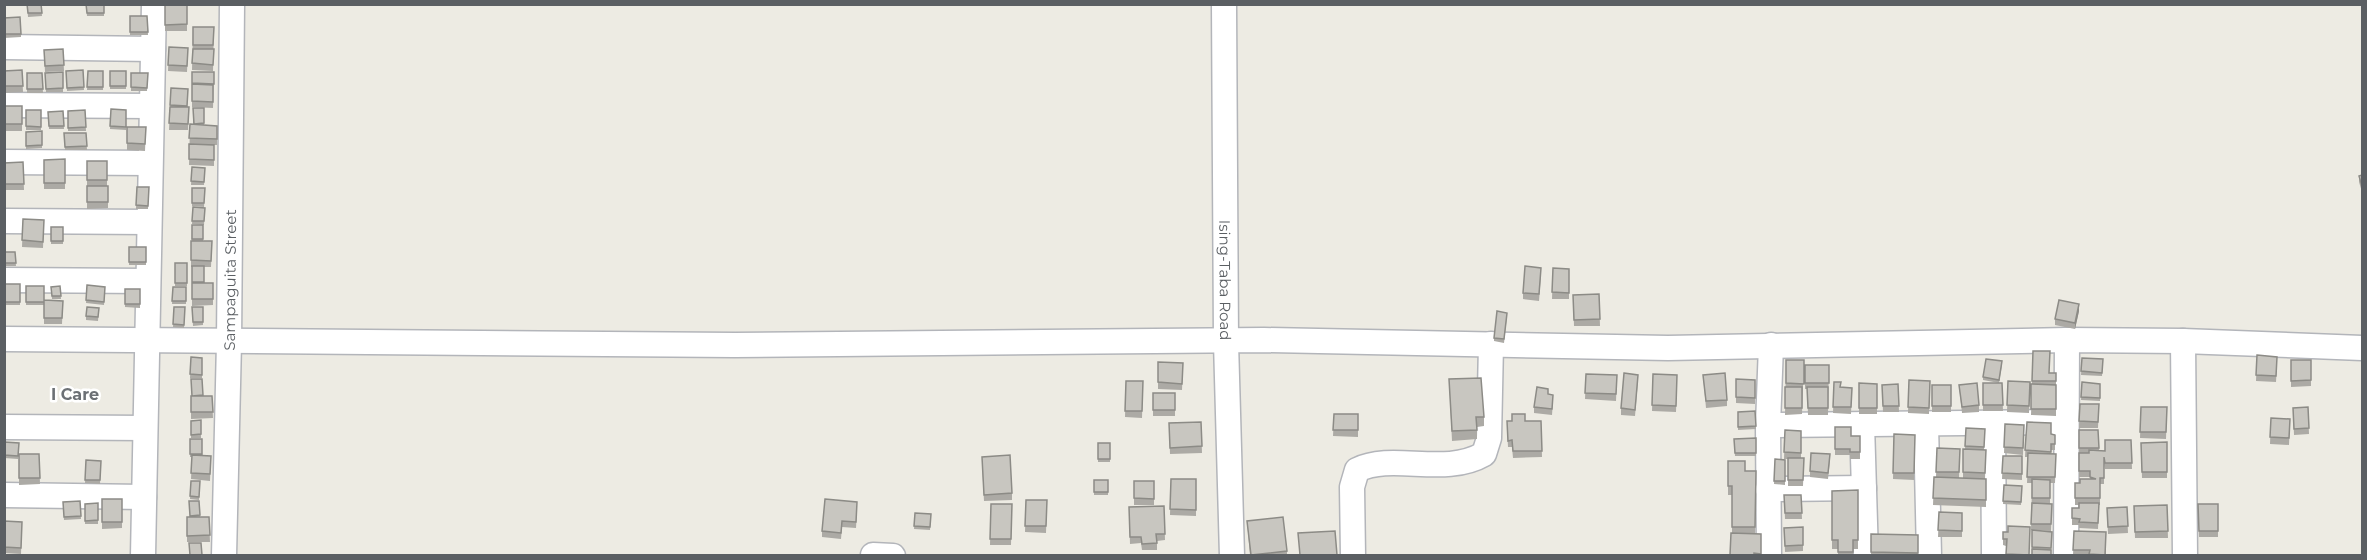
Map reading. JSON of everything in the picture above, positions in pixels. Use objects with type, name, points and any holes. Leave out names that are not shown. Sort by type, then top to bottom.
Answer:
[{"type":"street","points":[[143,555],[154,4]]},
{"type":"street","name":"Sampaguita Street","points":[[224,555],[229,342],[232,4]]},
{"type":"street","name":"Ising-Taba Road","points":[[1224,4],[1226,342],[1232,555]]},
{"type":"street","points":[[4,46],[153,49]]},
{"type":"street","points":[[4,105],[151,106]]},
{"type":"street","points":[[4,162],[150,163]]},
{"type":"street","points":[[4,221],[150,222]]},
{"type":"street","points":[[4,280],[147,281]]},
{"type":"street","points":[[4,339],[148,342],[735,345],[1264,340],[1668,348],[2067,340],[2183,340],[2362,348]]},
{"type":"street","points":[[2066,555],[2067,340]]},
{"type":"street","points":[[2183,340],[2185,555]]},
{"type":"street","points":[[1353,555],[1352,487],[1357,470],[1365,466],[1381,465],[1463,464],[1484,454],[1489,438],[1491,344]]},
{"type":"street","points":[[1769,555],[1768,425],[1771,345]]},
{"type":"street","points":[[1768,425],[2066,422]]},
{"type":"street","points":[[1993,423],[1994,555]]},
{"type":"street","points":[[1862,424],[1866,555]]},
{"type":"street","points":[[1926,424],[1929,555]]},
{"type":"street","points":[[4,426],[145,428]]},
{"type":"street","points":[[1768,489],[1864,488]]},
{"type":"street","points":[[4,495],[144,497]]},
{"type":"street","points":[[873,555],[893,555]]},
{"type":"building","points":[[27,4],[41,4],[42,13],[28,13]]},
{"type":"building","points":[[86,4],[104,4],[104,13],[87,13]]},
{"type":"building","points":[[165,4],[187,4],[187,24],[165,25]]},
{"type":"building","points":[[130,16],[147,16],[148,32],[130,32]]},
{"type":"building","points":[[20,17],[21,34],[4,34],[4,18]]},
{"type":"building","points":[[193,27],[214,27],[213,45],[193,45]]},
{"type":"building","points":[[169,47],[188,48],[187,66],[168,65]]},
{"type":"building","points":[[63,49],[64,65],[45,66],[44,50]]},
{"type":"building","points":[[193,49],[214,49],[213,65],[192,63]]},
{"type":"building","points":[[22,70],[23,86],[4,86],[4,71]]},
{"type":"building","points":[[83,70],[84,87],[67,88],[66,71]]},
{"type":"building","points":[[88,71],[103,71],[103,87],[87,87]]},
{"type":"building","points":[[110,71],[126,71],[126,86],[110,86]]},
{"type":"building","points":[[63,72],[63,88],[46,89],[45,73]]},
{"type":"building","points":[[192,72],[214,72],[214,84],[192,83]]},
{"type":"building","points":[[27,73],[42,73],[43,89],[27,89]]},
{"type":"building","points":[[131,73],[148,73],[147,88],[131,87]]},
{"type":"building","points":[[192,84],[213,85],[213,102],[192,101]]},
{"type":"building","points":[[171,88],[188,89],[187,106],[170,105]]},
{"type":"building","points":[[5,106],[22,106],[22,124],[5,124]]},
{"type":"building","points":[[170,107],[189,107],[188,124],[169,123]]},
{"type":"building","points":[[193,108],[204,108],[204,123],[194,124]]},
{"type":"building","points":[[111,109],[126,110],[126,127],[110,126]]},
{"type":"building","points":[[26,110],[41,110],[41,127],[26,126]]},
{"type":"building","points":[[85,110],[86,127],[68,128],[68,111]]},
{"type":"building","points":[[63,111],[64,126],[49,126],[48,112]]},
{"type":"building","points":[[190,124],[217,126],[217,139],[189,138]]},
{"type":"building","points":[[127,127],[146,127],[145,144],[127,143]]},
{"type":"building","points":[[42,131],[42,145],[26,146],[26,132]]},
{"type":"building","points":[[64,133],[86,133],[87,146],[65,147]]},
{"type":"building","points":[[189,144],[214,145],[214,160],[189,159]]},
{"type":"building","points":[[65,159],[65,183],[44,183],[44,160]]},
{"type":"building","points":[[87,161],[107,161],[107,180],[87,180]]},
{"type":"building","points":[[23,162],[24,184],[4,184],[4,163]]},
{"type":"building","points":[[192,167],[205,168],[204,182],[191,181]]},
{"type":"building","points":[[87,186],[108,186],[108,202],[87,202]]},
{"type":"building","points":[[137,187],[149,187],[148,206],[136,205]]},
{"type":"building","points":[[192,188],[205,188],[204,203],[192,203]]},
{"type":"building","points":[[193,207],[205,208],[204,221],[192,221]]},
{"type":"building","points":[[23,219],[44,220],[43,242],[22,240]]},
{"type":"building","points":[[192,225],[203,225],[203,239],[192,239]]},
{"type":"building","points":[[51,227],[63,227],[63,241],[51,241]]},
{"type":"building","points":[[191,241],[212,241],[211,261],[191,260]]},
{"type":"building","points":[[129,247],[146,247],[146,262],[129,262]]},
{"type":"building","points":[[4,252],[15,252],[16,263],[5,263]]},
{"type":"building","points":[[175,263],[187,263],[187,283],[175,283]]},
{"type":"building","points":[[192,266],[204,266],[204,282],[192,282]]},
{"type":"building","points":[[1525,266],[1541,268],[1539,294],[1523,293]]},
{"type":"building","points":[[1553,268],[1569,269],[1569,293],[1552,292]]},
{"type":"building","points":[[192,283],[213,283],[213,299],[192,299]]},
{"type":"building","points":[[4,284],[20,284],[20,302],[4,302]]},
{"type":"building","points":[[87,285],[105,287],[104,302],[86,300]]},
{"type":"building","points":[[26,286],[44,286],[44,302],[26,302]]},
{"type":"building","points":[[60,286],[61,296],[52,296],[51,287]]},
{"type":"building","points":[[173,287],[186,287],[186,301],[172,301]]},
{"type":"building","points":[[125,289],[140,289],[140,304],[125,304]]},
{"type":"building","points":[[1599,294],[1600,319],[1574,320],[1573,295]]},
{"type":"building","points":[[44,300],[63,301],[62,318],[44,318]]},
{"type":"building","points":[[2059,300],[2079,304],[2075,323],[2055,319]]},
{"type":"building","points":[[87,307],[99,308],[98,317],[86,316]]},
{"type":"building","points":[[174,307],[185,307],[184,325],[173,324]]},
{"type":"building","points":[[192,307],[203,307],[203,322],[193,322]]},
{"type":"building","points":[[1497,311],[1507,313],[1504,339],[1494,338]]},
{"type":"building","points":[[2033,351],[2050,351],[2049,373],[2056,373],[2056,381],[2032,381]]},
{"type":"building","points":[[2257,355],[2277,357],[2276,376],[2256,375]]},
{"type":"building","points":[[191,357],[202,358],[202,375],[190,374]]},
{"type":"building","points":[[2082,358],[2103,359],[2102,373],[2081,371]]},
{"type":"building","points":[[1986,359],[2002,361],[1999,380],[1983,377]]},
{"type":"building","points":[[1786,360],[1804,360],[1804,384],[1786,383]]},
{"type":"building","points":[[2291,360],[2311,360],[2311,380],[2291,381]]},
{"type":"building","points":[[1158,362],[1183,363],[1182,384],[1158,382]]},
{"type":"building","points":[[1805,365],[1829,365],[1829,383],[1805,383]]},
{"type":"building","points":[[1624,373],[1638,375],[1635,410],[1621,408]]},
{"type":"building","points":[[1725,373],[1727,400],[1706,401],[1703,375]]},
{"type":"building","points":[[1586,374],[1617,375],[1616,394],[1585,393]]},
{"type":"building","points":[[1653,374],[1677,375],[1676,406],[1652,405]]},
{"type":"building","points":[[1481,378],[1484,417],[1476,417],[1477,430],[1452,431],[1449,379]]},
{"type":"building","points":[[191,379],[202,379],[203,395],[192,396]]},
{"type":"building","points":[[1736,379],[1755,380],[1755,398],[1736,397]]},
{"type":"building","points":[[1909,380],[1930,381],[1929,408],[1908,407]]},
{"type":"building","points":[[1126,381],[1143,381],[1142,411],[1125,411]]},
{"type":"building","points":[[2008,381],[2030,382],[2029,406],[2007,405]]},
{"type":"building","points":[[1834,382],[1841,382],[1840,387],[1852,388],[1851,407],[1833,407]]},
{"type":"building","points":[[2082,382],[2100,384],[2100,398],[2081,397]]},
{"type":"building","points":[[1859,383],[1877,384],[1877,408],[1859,408]]},
{"type":"building","points":[[1977,383],[1979,405],[1962,407],[1959,385]]},
{"type":"building","points":[[1983,383],[2002,383],[2003,405],[1983,405]]},
{"type":"building","points":[[1898,384],[1899,406],[1883,406],[1882,385]]},
{"type":"building","points":[[2031,384],[2056,385],[2056,409],[2031,409]]},
{"type":"building","points":[[1932,385],[1951,385],[1951,406],[1932,406]]},
{"type":"building","points":[[1537,387],[1548,389],[1548,394],[1553,395],[1552,409],[1534,407]]},
{"type":"building","points":[[1785,387],[1802,387],[1802,408],[1785,408]]},
{"type":"building","points":[[1807,387],[1828,387],[1828,408],[1808,408]]},
{"type":"building","points":[[1153,393],[1175,393],[1175,410],[1153,410]]},
{"type":"building","points":[[191,396],[212,396],[213,412],[191,412]]},
{"type":"building","points":[[2080,404],[2099,404],[2098,422],[2079,421]]},
{"type":"building","points":[[2141,407],[2167,407],[2166,432],[2140,432]]},
{"type":"building","points":[[2308,407],[2309,428],[2294,429],[2293,408]]},
{"type":"building","points":[[1755,411],[1756,426],[1738,427],[1738,412]]},
{"type":"building","points":[[1334,414],[1358,414],[1358,430],[1333,430]]},
{"type":"building","points":[[1512,414],[1525,414],[1525,421],[1541,421],[1542,451],[1513,451],[1512,440],[1508,441],[1507,421],[1512,421]]},
{"type":"building","points":[[2271,418],[2290,419],[2289,438],[2270,437]]},
{"type":"building","points":[[201,420],[201,434],[191,435],[191,421]]},
{"type":"building","points":[[1201,422],[1202,446],[1170,448],[1169,423]]},
{"type":"building","points":[[2027,422],[2051,423],[2051,434],[2055,435],[2055,444],[2051,444],[2051,452],[2025,450]]},
{"type":"building","points":[[2005,424],[2024,425],[2023,448],[2004,447]]},
{"type":"building","points":[[1835,427],[1851,427],[1851,436],[1860,436],[1860,452],[1835,449]]},
{"type":"building","points":[[1966,428],[1985,429],[1984,447],[1965,446]]},
{"type":"building","points":[[1785,430],[1801,431],[1801,453],[1784,452]]},
{"type":"building","points":[[2079,430],[2098,430],[2099,448],[2079,448]]},
{"type":"building","points":[[1894,434],[1915,435],[1914,473],[1893,473]]},
{"type":"building","points":[[1756,438],[1756,453],[1735,453],[1734,439]]},
{"type":"building","points":[[190,439],[202,439],[202,454],[190,454]]},
{"type":"building","points":[[2105,440],[2131,440],[2132,463],[2105,463],[2104,457],[2104,478],[2100,478],[2100,498],[2075,498],[2075,483],[2080,483],[2080,479],[2096,479],[2090,477],[2090,471],[2079,471],[2079,453],[2089,453],[2089,450],[2105,451]]},
{"type":"building","points":[[4,442],[19,443],[18,456],[4,455]]},
{"type":"building","points":[[2167,442],[2167,472],[2142,472],[2141,443]]},
{"type":"building","points":[[1098,443],[1110,443],[1110,459],[1098,459]]},
{"type":"building","points":[[1937,448],[1960,449],[1959,472],[1936,472]]},
{"type":"building","points":[[1963,449],[1986,450],[1985,473],[1963,472]]},
{"type":"building","points":[[1811,453],[1830,454],[1828,473],[1810,471]]},
{"type":"building","points":[[2028,453],[2056,454],[2055,477],[2027,477]]},
{"type":"building","points":[[19,454],[39,454],[40,478],[19,478]]},
{"type":"building","points":[[192,455],[211,456],[210,474],[191,473]]},
{"type":"building","points":[[1010,455],[1012,493],[984,495],[982,457]]},
{"type":"building","points":[[2003,456],[2022,456],[2022,474],[2002,473]]},
{"type":"building","points":[[1788,458],[1804,458],[1803,480],[1788,480]]},
{"type":"building","points":[[1775,459],[1785,460],[1785,481],[1774,481]]},
{"type":"building","points":[[86,460],[101,461],[100,480],[85,480]]},
{"type":"building","points":[[1728,461],[1745,461],[1745,471],[1756,471],[1755,527],[1732,527],[1732,486],[1728,486]]},
{"type":"building","points":[[1934,477],[1986,479],[1986,500],[1933,498]]},
{"type":"building","points":[[1171,479],[1196,479],[1196,510],[1170,509]]},
{"type":"building","points":[[2032,479],[2050,480],[2050,498],[2032,498]]},
{"type":"building","points":[[1094,480],[1108,480],[1108,492],[1094,492]]},
{"type":"building","points":[[191,481],[200,481],[199,497],[190,496]]},
{"type":"building","points":[[1134,481],[1154,481],[1154,499],[1134,498]]},
{"type":"building","points":[[2004,485],[2022,486],[2021,502],[2003,501]]},
{"type":"building","points":[[1858,490],[1858,540],[1853,540],[1853,552],[1838,552],[1838,540],[1832,540],[1832,491]]},
{"type":"building","points":[[1784,495],[1801,495],[1802,513],[1785,513]]},
{"type":"building","points":[[102,499],[122,499],[122,522],[102,522]]},
{"type":"building","points":[[825,499],[857,502],[856,522],[842,521],[841,533],[822,531]]},
{"type":"building","points":[[1026,500],[1047,500],[1046,526],[1025,526]]},
{"type":"building","points":[[80,501],[81,516],[64,517],[63,502]]},
{"type":"building","points":[[189,501],[199,501],[200,515],[190,516]]},
{"type":"building","points":[[98,503],[98,520],[85,521],[85,504]]},
{"type":"building","points":[[2032,503],[2052,504],[2051,524],[2031,524]]},
{"type":"building","points":[[2079,503],[2099,503],[2098,523],[2079,522],[2080,519],[2072,518],[2072,508],[2079,508]]},
{"type":"building","points":[[991,504],[1012,504],[1011,539],[990,539]]},
{"type":"building","points":[[2198,504],[2218,504],[2218,531],[2199,531]]},
{"type":"building","points":[[2167,505],[2168,531],[2135,532],[2134,506]]},
{"type":"building","points":[[1164,506],[1165,534],[1156,534],[1157,543],[1142,544],[1141,537],[1130,537],[1129,507]]},
{"type":"building","points":[[2127,507],[2128,526],[2108,527],[2107,508]]},
{"type":"building","points":[[1939,512],[1962,513],[1962,531],[1938,530]]},
{"type":"building","points":[[915,513],[931,514],[930,527],[914,526]]},
{"type":"building","points":[[187,517],[209,517],[210,535],[187,536]]},
{"type":"building","points":[[1283,517],[1287,551],[1251,555],[1247,521]]},
{"type":"building","points":[[4,521],[22,522],[21,548],[4,547]]},
{"type":"building","points":[[2008,526],[2030,527],[2029,555],[2006,554],[2007,539],[2003,539],[2003,532],[2008,532]]},
{"type":"building","points":[[1803,527],[1803,545],[1785,546],[1784,528]]},
{"type":"building","points":[[2032,530],[2052,532],[2051,548],[2032,547]]},
{"type":"building","points":[[1335,531],[1337,555],[1300,555],[1298,533]]},
{"type":"building","points":[[2074,531],[2106,532],[2105,555],[2089,554],[2090,550],[2073,550]]},
{"type":"building","points":[[1731,533],[1761,534],[1761,554],[1730,555]]},
{"type":"building","points":[[1871,534],[1918,535],[1918,553],[1871,552]]},
{"type":"building","points":[[189,543],[201,543],[202,555],[190,555]]},
{"type":"building","points":[[2032,549],[2051,550],[2051,555],[2032,555]]},
{"type":"district","name":"I Care","points":[[75,394]]}]
